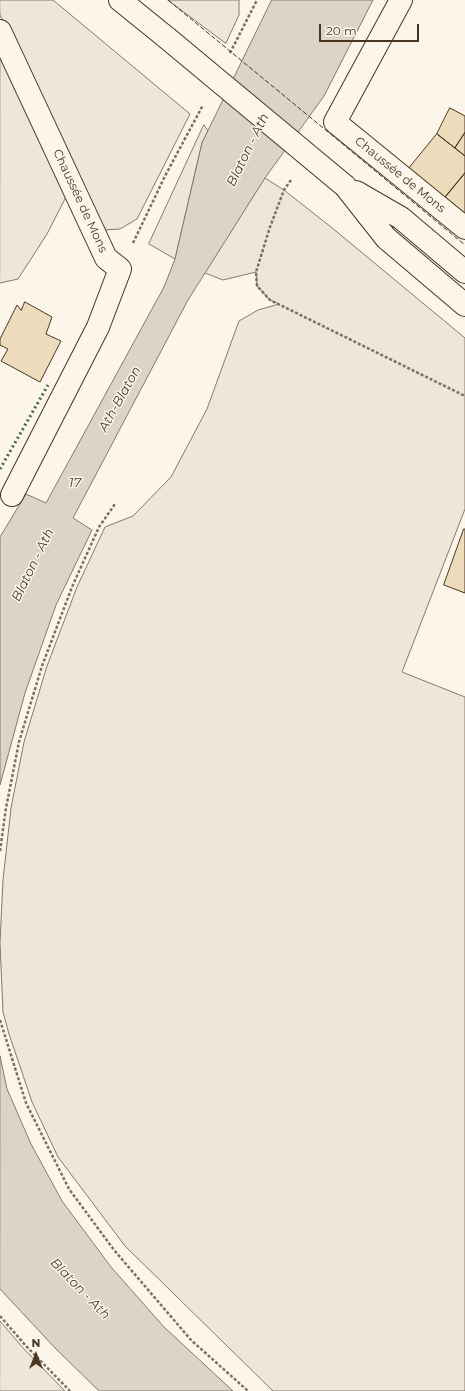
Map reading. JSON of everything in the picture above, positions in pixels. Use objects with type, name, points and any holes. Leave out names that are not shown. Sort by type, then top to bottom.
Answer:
[{"type":"street","points":[[120,0],[346,186],[401,218],[465,272]]},
{"type":"street","name":"Chaussée de Mons","points":[[401,0],[335,122],[465,228]]},
{"type":"street","name":"Chaussée de Mons","points":[[0,31],[106,258],[120,269]]},
{"type":"street","points":[[346,186],[386,238],[465,304]]},
{"type":"street","points":[[12,495],[98,327],[120,269]]},
{"type":"path","points":[[228,56],[257,0]]},
{"type":"path","points":[[120,269],[165,176],[206,98]]},
{"type":"path","points":[[293,178],[284,190],[261,250],[256,272],[257,286],[270,300],[465,396]]},
{"type":"path","points":[[0,851],[6,808],[19,742],[42,666],[78,573],[99,527],[115,504]]},
{"type":"path","points":[[0,1020],[26,1103],[69,1189],[114,1250],[191,1340],[248,1391]]},
{"type":"path","points":[[0,1316],[26,1346],[70,1391]]},
{"type":"shaded area","points":[[0,0],[53,0],[190,114],[137,219],[120,229],[103,230],[0,15]]},
{"type":"shaded area","points":[[168,0],[239,0],[239,15],[226,43]]},
{"type":"shaded area","points":[[0,55],[67,195],[47,234],[18,279],[0,283]]},
{"type":"shaded area","points":[[204,125],[208,131],[202,143],[175,259],[149,244]]},
{"type":"shaded area","points":[[265,178],[284,190],[331,227],[465,338],[465,509],[402,672],[465,697],[465,1391],[273,1391],[125,1246],[58,1157],[32,1102],[3,1012],[0,943],[3,880],[11,808],[24,742],[47,666],[77,587],[105,527],[133,516],[171,477],[207,409],[239,321],[258,310],[279,304],[270,300],[257,286],[256,272],[223,280],[205,273]]},
{"type":"shaded area","points":[[0,1321],[24,1349],[65,1391],[0,1391]]},
{"type":"water","points":[[272,0],[373,0],[324,96],[265,178],[188,300],[73,518],[92,530],[56,605],[25,693],[0,785],[0,537],[26,494],[46,503],[164,287],[175,259],[202,143]]},
{"type":"water","name":"Blaton - Ath","points":[[0,1056],[7,1089],[31,1144],[62,1201],[111,1267],[164,1327],[233,1391],[99,1391],[56,1349],[0,1289]]},
{"type":"building","points":[[450,108],[465,116],[465,132],[455,148],[437,134]]},
{"type":"building","points":[[465,133],[465,156],[455,148]]},
{"type":"building","points":[[437,134],[465,156],[465,173],[438,206],[402,177]]},
{"type":"building","points":[[465,173],[465,228],[438,206]]},
{"type":"building","points":[[25,302],[52,317],[46,334],[61,341],[40,382],[1,361],[8,349],[0,345],[0,339],[17,305],[21,310]]},
{"type":"building","points":[[465,529],[465,593],[444,585]]},
{"type":"hedge","points":[[0,469],[48,385]]},
{"type":"fence","points":[[168,0],[465,245]]},
{"type":"water label","name":"Ath-Blaton","points":[[120,399]]},
{"type":"water label","name":"17","points":[[75,483]]}]
